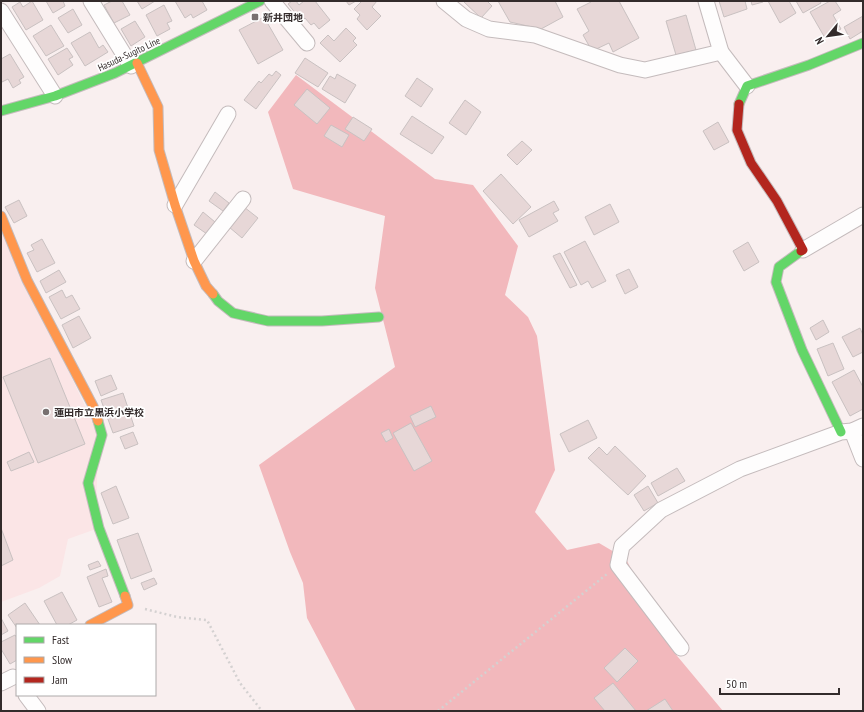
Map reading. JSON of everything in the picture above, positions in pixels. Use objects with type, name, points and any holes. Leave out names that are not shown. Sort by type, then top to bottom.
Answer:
[{"type":"street","points":[[91,1],[134,65],[158,107],[159,150],[175,205],[194,261],[206,286],[218,300],[233,312],[268,321],[322,321],[379,317]]},
{"type":"street","name":"Hasuda-Sugito Line","points":[[1,111],[86,85],[134,65],[260,1]]},
{"type":"street","points":[[272,1],[307,43]]},
{"type":"street","points":[[444,1],[466,20],[489,28],[535,35],[620,65],[645,70],[721,52]]},
{"type":"street","points":[[706,1],[721,52],[747,86]]},
{"type":"street","points":[[1,11],[54,96]]},
{"type":"street","points":[[803,250],[777,202],[750,163],[737,130],[739,104],[747,86],[809,65],[863,42]]},
{"type":"street","points":[[175,205],[228,114]]},
{"type":"street","points":[[194,261],[243,200]]},
{"type":"street","points":[[863,215],[803,250],[780,267],[776,282],[802,350],[852,430],[863,459]]},
{"type":"street","points":[[1,216],[27,280],[93,406],[102,435],[88,483],[99,528],[128,605],[92,624]]},
{"type":"street","points":[[681,648],[618,565],[622,546],[662,510],[740,469],[852,430]]},
{"type":"street","points":[[27,696],[38,711]]},
{"type":"path","points":[[438,711],[618,565]]},
{"type":"path","points":[[128,605],[177,617],[207,620],[240,683],[262,711]]},
{"type":"shaded area","points":[[296,75],[435,179],[473,185],[518,246],[505,295],[528,317],[537,336],[555,470],[535,512],[567,550],[599,543],[626,559],[673,651],[723,711],[356,711],[307,618],[303,583],[290,552],[259,465],[395,367],[375,288],[385,216],[293,189],[268,112]]},
{"type":"shaded area","name":"蓮田市立黒浜小学校","points":[[1,230],[98,433],[96,529],[68,539],[60,576],[39,588],[1,602]]},
{"type":"building","points":[[32,1],[43,20],[26,30],[12,7],[20,2],[23,7]]},
{"type":"building","points":[[46,1],[63,1],[65,6],[53,13]]},
{"type":"building","points":[[112,1],[122,1],[130,15],[114,23],[104,5]]},
{"type":"building","points":[[137,1],[155,1],[142,9]]},
{"type":"building","points":[[175,1],[202,1],[207,10],[193,18],[191,14],[185,18]]},
{"type":"building","points":[[292,1],[296,1],[299,5],[304,1],[315,1],[330,20],[319,29],[314,23],[311,25],[305,18],[302,21],[288,4]]},
{"type":"building","points":[[346,1],[356,1],[349,5]]},
{"type":"building","points":[[362,1],[377,1],[372,7],[381,16],[367,30],[357,19],[360,15],[354,9]]},
{"type":"building","points":[[487,1],[492,6],[481,18],[464,2]]},
{"type":"building","points":[[498,1],[555,1],[563,17],[541,29],[510,22]]},
{"type":"building","points":[[590,1],[619,1],[639,38],[613,52],[609,43],[592,51],[583,35],[589,31],[577,9],[591,2]]},
{"type":"building","points":[[719,1],[745,1],[747,9],[724,17]]},
{"type":"building","points":[[751,1],[762,1],[763,2],[752,5]]},
{"type":"building","points":[[768,1],[789,1],[796,13],[780,23]]},
{"type":"building","points":[[796,1],[820,1],[821,3],[803,13]]},
{"type":"building","points":[[830,1],[835,1],[841,10],[833,15],[841,29],[825,38],[810,12]]},
{"type":"building","points":[[164,5],[172,21],[167,23],[170,29],[157,36],[146,15]]},
{"type":"building","points":[[73,9],[82,25],[68,33],[58,18]]},
{"type":"building","points":[[686,15],[696,50],[676,55],[666,21]]},
{"type":"building","points":[[863,16],[863,31],[850,39],[844,27]]},
{"type":"building","points":[[264,17],[283,50],[258,64],[239,30]]},
{"type":"building","points":[[135,21],[145,37],[131,46],[121,29]]},
{"type":"building","points":[[51,25],[64,46],[46,56],[33,36]]},
{"type":"building","points":[[346,28],[356,38],[353,41],[357,45],[340,62],[320,43],[328,35],[334,41]]},
{"type":"building","points":[[90,32],[99,48],[103,45],[108,52],[85,66],[71,43]]},
{"type":"building","points":[[67,48],[73,57],[69,59],[73,65],[58,75],[48,59]]},
{"type":"building","points":[[10,54],[24,77],[19,80],[21,83],[13,88],[8,79],[2,82],[1,80],[1,59]]},
{"type":"building","points":[[305,58],[328,73],[318,87],[295,73]]},
{"type":"building","points":[[276,71],[281,75],[256,109],[244,100],[259,81],[261,83],[269,74],[272,76]]},
{"type":"building","points":[[337,74],[356,85],[345,103],[322,89],[330,76],[335,79]]},
{"type":"building","points":[[417,78],[433,89],[421,107],[405,96]]},
{"type":"building","points":[[307,89],[330,108],[317,124],[294,105]]},
{"type":"building","points":[[465,100],[481,112],[466,135],[449,123]]},
{"type":"building","points":[[412,116],[444,137],[432,154],[400,134]]},
{"type":"building","points":[[353,117],[372,129],[364,141],[345,129]]},
{"type":"building","points":[[718,122],[729,142],[714,150],[703,131]]},
{"type":"building","points":[[331,125],[349,135],[342,147],[324,136]]},
{"type":"building","points":[[522,141],[532,150],[517,165],[507,155]]},
{"type":"building","points":[[501,174],[531,207],[513,224],[483,191]]},
{"type":"building","points":[[215,192],[229,203],[223,211],[209,201]]},
{"type":"building","points":[[19,200],[27,216],[14,223],[5,207]]},
{"type":"building","points":[[554,201],[559,210],[553,213],[558,221],[529,237],[519,220]]},
{"type":"building","points":[[610,204],[619,222],[594,235],[585,217]]},
{"type":"building","points":[[244,207],[258,218],[242,238],[229,227]]},
{"type":"building","points":[[203,212],[215,222],[207,234],[194,225]]},
{"type":"building","points":[[42,239],[55,263],[37,272],[27,253],[34,250],[31,245]]},
{"type":"building","points":[[585,241],[606,281],[592,288],[588,281],[581,285],[564,252]]},
{"type":"building","points":[[748,242],[759,262],[744,271],[733,251]]},
{"type":"building","points":[[560,253],[577,285],[570,288],[553,256]]},
{"type":"building","points":[[629,269],[638,287],[625,294],[616,275]]},
{"type":"building","points":[[59,270],[66,282],[46,293],[40,281]]},
{"type":"building","points":[[62,290],[66,298],[72,295],[80,309],[61,319],[49,297]]},
{"type":"building","points":[[79,316],[91,338],[73,348],[62,325]]},
{"type":"building","points":[[823,320],[829,332],[816,340],[810,328]]},
{"type":"building","points":[[860,328],[863,335],[863,352],[853,357],[842,337]]},
{"type":"building","points":[[833,343],[844,369],[828,376],[817,349]]},
{"type":"building","points":[[50,358],[85,444],[38,463],[3,377]]},
{"type":"building","points":[[854,370],[863,387],[863,409],[850,416],[832,382]]},
{"type":"building","points":[[111,375],[117,389],[101,396],[95,381]]},
{"type":"building","points":[[123,393],[134,426],[113,433],[101,400]]},
{"type":"building","points":[[431,406],[436,417],[415,427],[410,416]]},
{"type":"building","points":[[588,420],[597,438],[569,452],[560,434]]},
{"type":"building","points":[[411,423],[432,461],[414,471],[393,433]]},
{"type":"building","points":[[389,429],[393,438],[386,442],[381,433]]},
{"type":"building","points":[[133,432],[138,444],[125,449],[120,437]]},
{"type":"building","points":[[615,446],[646,476],[628,495],[588,458],[599,447],[607,455]]},
{"type":"building","points":[[29,452],[34,462],[11,471],[7,462]]},
{"type":"building","points":[[677,468],[685,481],[658,496],[651,483]]},
{"type":"building","points":[[116,486],[129,518],[113,524],[101,493]]},
{"type":"building","points":[[648,486],[658,503],[644,511],[634,495]]},
{"type":"building","points":[[1,528],[13,560],[1,566]]},
{"type":"building","points":[[138,533],[152,571],[131,579],[117,540]]},
{"type":"building","points":[[98,561],[101,566],[90,570],[88,565]]},
{"type":"building","points":[[106,569],[108,576],[102,578],[112,602],[99,607],[87,577]]},
{"type":"building","points":[[154,578],[157,584],[144,590],[141,583]]},
{"type":"building","points":[[62,592],[77,620],[70,624],[56,624],[44,601]]},
{"type":"building","points":[[25,603],[39,624],[16,624],[16,627],[8,615]]},
{"type":"building","points":[[1,618],[8,631],[1,635]]},
{"type":"building","points":[[15,635],[16,661],[10,664],[1,649],[1,642]]},
{"type":"building","points":[[625,648],[638,661],[617,682],[604,668]]},
{"type":"building","points":[[613,683],[636,711],[605,711],[594,698]]},
{"type":"building","points":[[665,699],[673,711],[646,711]]},
{"type":"traffic: fast","points":[[1,111],[55,96],[115,73],[260,1]]},
{"type":"traffic: fast","points":[[739,104],[747,86],[809,65],[863,43]]},
{"type":"traffic: fast","points":[[801,251],[779,267],[776,282],[802,350],[841,432]]},
{"type":"traffic: fast","points":[[213,294],[218,301],[233,313],[268,321],[322,321],[379,317]]},
{"type":"traffic: fast","points":[[98,421],[102,435],[88,483],[99,528],[125,596]]},
{"type":"traffic: slow","points":[[137,63],[158,107],[159,150],[175,205],[194,261],[206,286],[213,294]]},
{"type":"traffic: slow","points":[[1,216],[27,280],[93,406],[98,421]]},
{"type":"traffic: slow","points":[[92,624],[128,605],[125,596]]},
{"type":"traffic: jam","points":[[739,104],[737,130],[751,163],[777,201],[803,250],[801,251]]},
{"type":"place","name":"新井団地","points":[[255,17]]},
{"type":"place","name":"蓮田市立黒浜小学校","points":[[46,412]]}]
